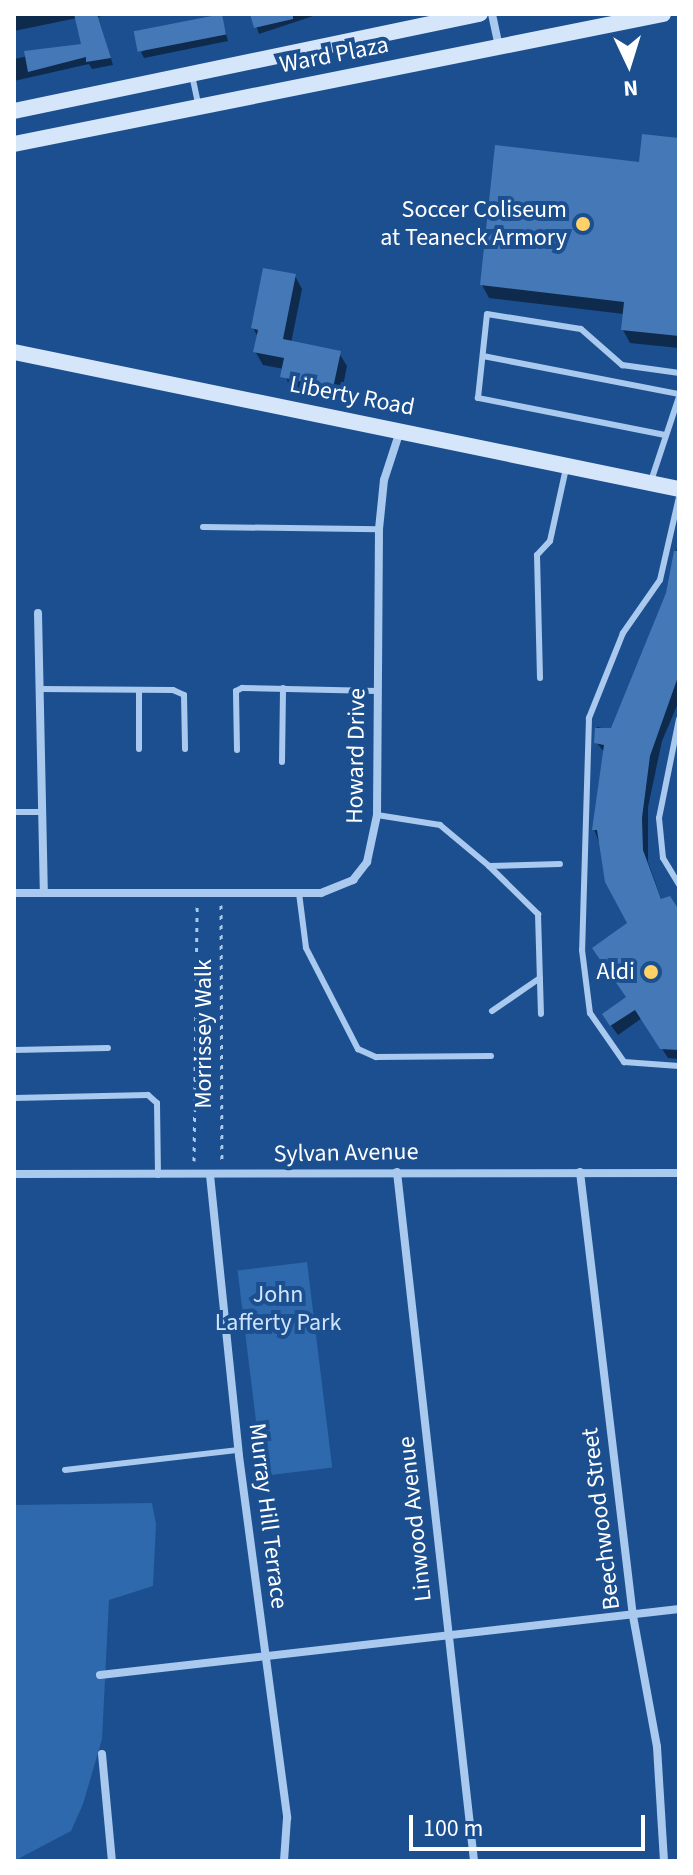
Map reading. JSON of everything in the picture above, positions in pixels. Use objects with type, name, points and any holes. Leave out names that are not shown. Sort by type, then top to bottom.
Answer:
[{"type":"street","name":"Ward Plaza","points":[[14,111],[480,14]]},
{"type":"street","points":[[492,14],[499,46]]},
{"type":"street","name":"Ward Plaza","points":[[14,144],[663,14]]},
{"type":"street","name":"Liberty Road","points":[[14,352],[679,489]]},
{"type":"street","name":"Howard Drive","points":[[14,893],[321,893],[353,880],[367,862],[377,815],[379,529],[384,480],[400,431]]},
{"type":"street","points":[[38,613],[44,893]]},
{"type":"street","name":"Linwood Avenue","points":[[397,1172],[474,1861]]},
{"type":"street","name":"Beechwood Street","points":[[580,1172],[633,1616],[657,1747],[664,1861]]},
{"type":"street","name":"Sylvan Avenue","points":[[14,1174],[679,1173]]},
{"type":"street","name":"Murray Hill Terrace","points":[[210,1175],[239,1450],[287,1818],[284,1861]]},
{"type":"street","points":[[100,1675],[679,1609]]},
{"type":"street","points":[[102,1754],[112,1861]]},
{"type":"lane","points":[[192,74],[199,107]]},
{"type":"lane","points":[[665,435],[478,398],[487,314],[581,329],[622,365],[679,373]]},
{"type":"lane","points":[[483,356],[679,396],[650,484]]},
{"type":"lane","points":[[540,678],[537,555],[550,541],[566,465]]},
{"type":"lane","points":[[679,497],[660,580],[623,633],[589,718],[582,950],[590,1013],[624,1062],[679,1066]]},
{"type":"lane","points":[[203,527],[379,529]]},
{"type":"lane","points":[[237,750],[236,691],[283,688],[377,691]]},
{"type":"lane","points":[[282,762],[283,688]]},
{"type":"lane","points":[[40,689],[139,690],[184,695],[185,749]]},
{"type":"lane","points":[[139,690],[139,749]]},
{"type":"lane","points":[[679,719],[659,818],[663,858],[679,885]]},
{"type":"lane","points":[[14,812],[43,812]]},
{"type":"lane","points":[[377,815],[440,825],[489,866],[538,914],[541,1014]]},
{"type":"lane","points":[[489,866],[560,864]]},
{"type":"lane","points":[[299,893],[306,948],[358,1049],[376,1057],[491,1056]]},
{"type":"lane","points":[[492,1011],[540,978]]},
{"type":"lane","points":[[14,1050],[108,1048]]},
{"type":"lane","points":[[14,1098],[148,1095],[157,1103],[158,1175]]},
{"type":"lane","points":[[65,1470],[239,1450]]},
{"type":"path","points":[[193,1175],[199,1090],[197,893]]},
{"type":"path","name":"Morrissey Walk","points":[[221,893],[222,1175]]},
{"type":"green space","name":"John Lafferty Park","points":[[307,1262],[332,1467],[263,1476],[238,1271]]},
{"type":"green space","points":[[152,1503],[156,1524],[153,1586],[109,1600],[102,1739],[83,1804],[71,1831],[14,1861],[14,1505]]},
{"type":"building","points":[[74,14],[97,14],[111,58],[86,62],[86,57],[28,72],[24,51],[81,44]]},
{"type":"building","points":[[222,14],[226,35],[138,52],[134,31]]},
{"type":"building","points":[[250,14],[293,14],[293,19],[254,28]]},
{"type":"building","name":"Soccer Coliseum at Teaneck Armory","points":[[642,134],[679,138],[679,336],[621,330],[624,302],[480,285],[495,145],[639,162]]},
{"type":"building","points":[[263,268],[296,274],[283,339],[341,351],[333,388],[280,377],[284,358],[253,352],[258,330],[251,328]]},
{"type":"building","points":[[674,551],[679,551],[679,674],[650,756],[642,818],[643,850],[661,899],[670,896],[679,910],[679,1050],[660,1049],[635,1010],[610,1026],[602,1014],[626,997],[592,948],[627,923],[605,882],[597,830],[592,830],[604,745],[594,743],[595,728],[611,728],[666,593]]},
{"type":"place","name":"Soccer Coliseum at Teaneck Armory","points":[[583,224]]},
{"type":"place","name":"Aldi","points":[[651,972]]}]
